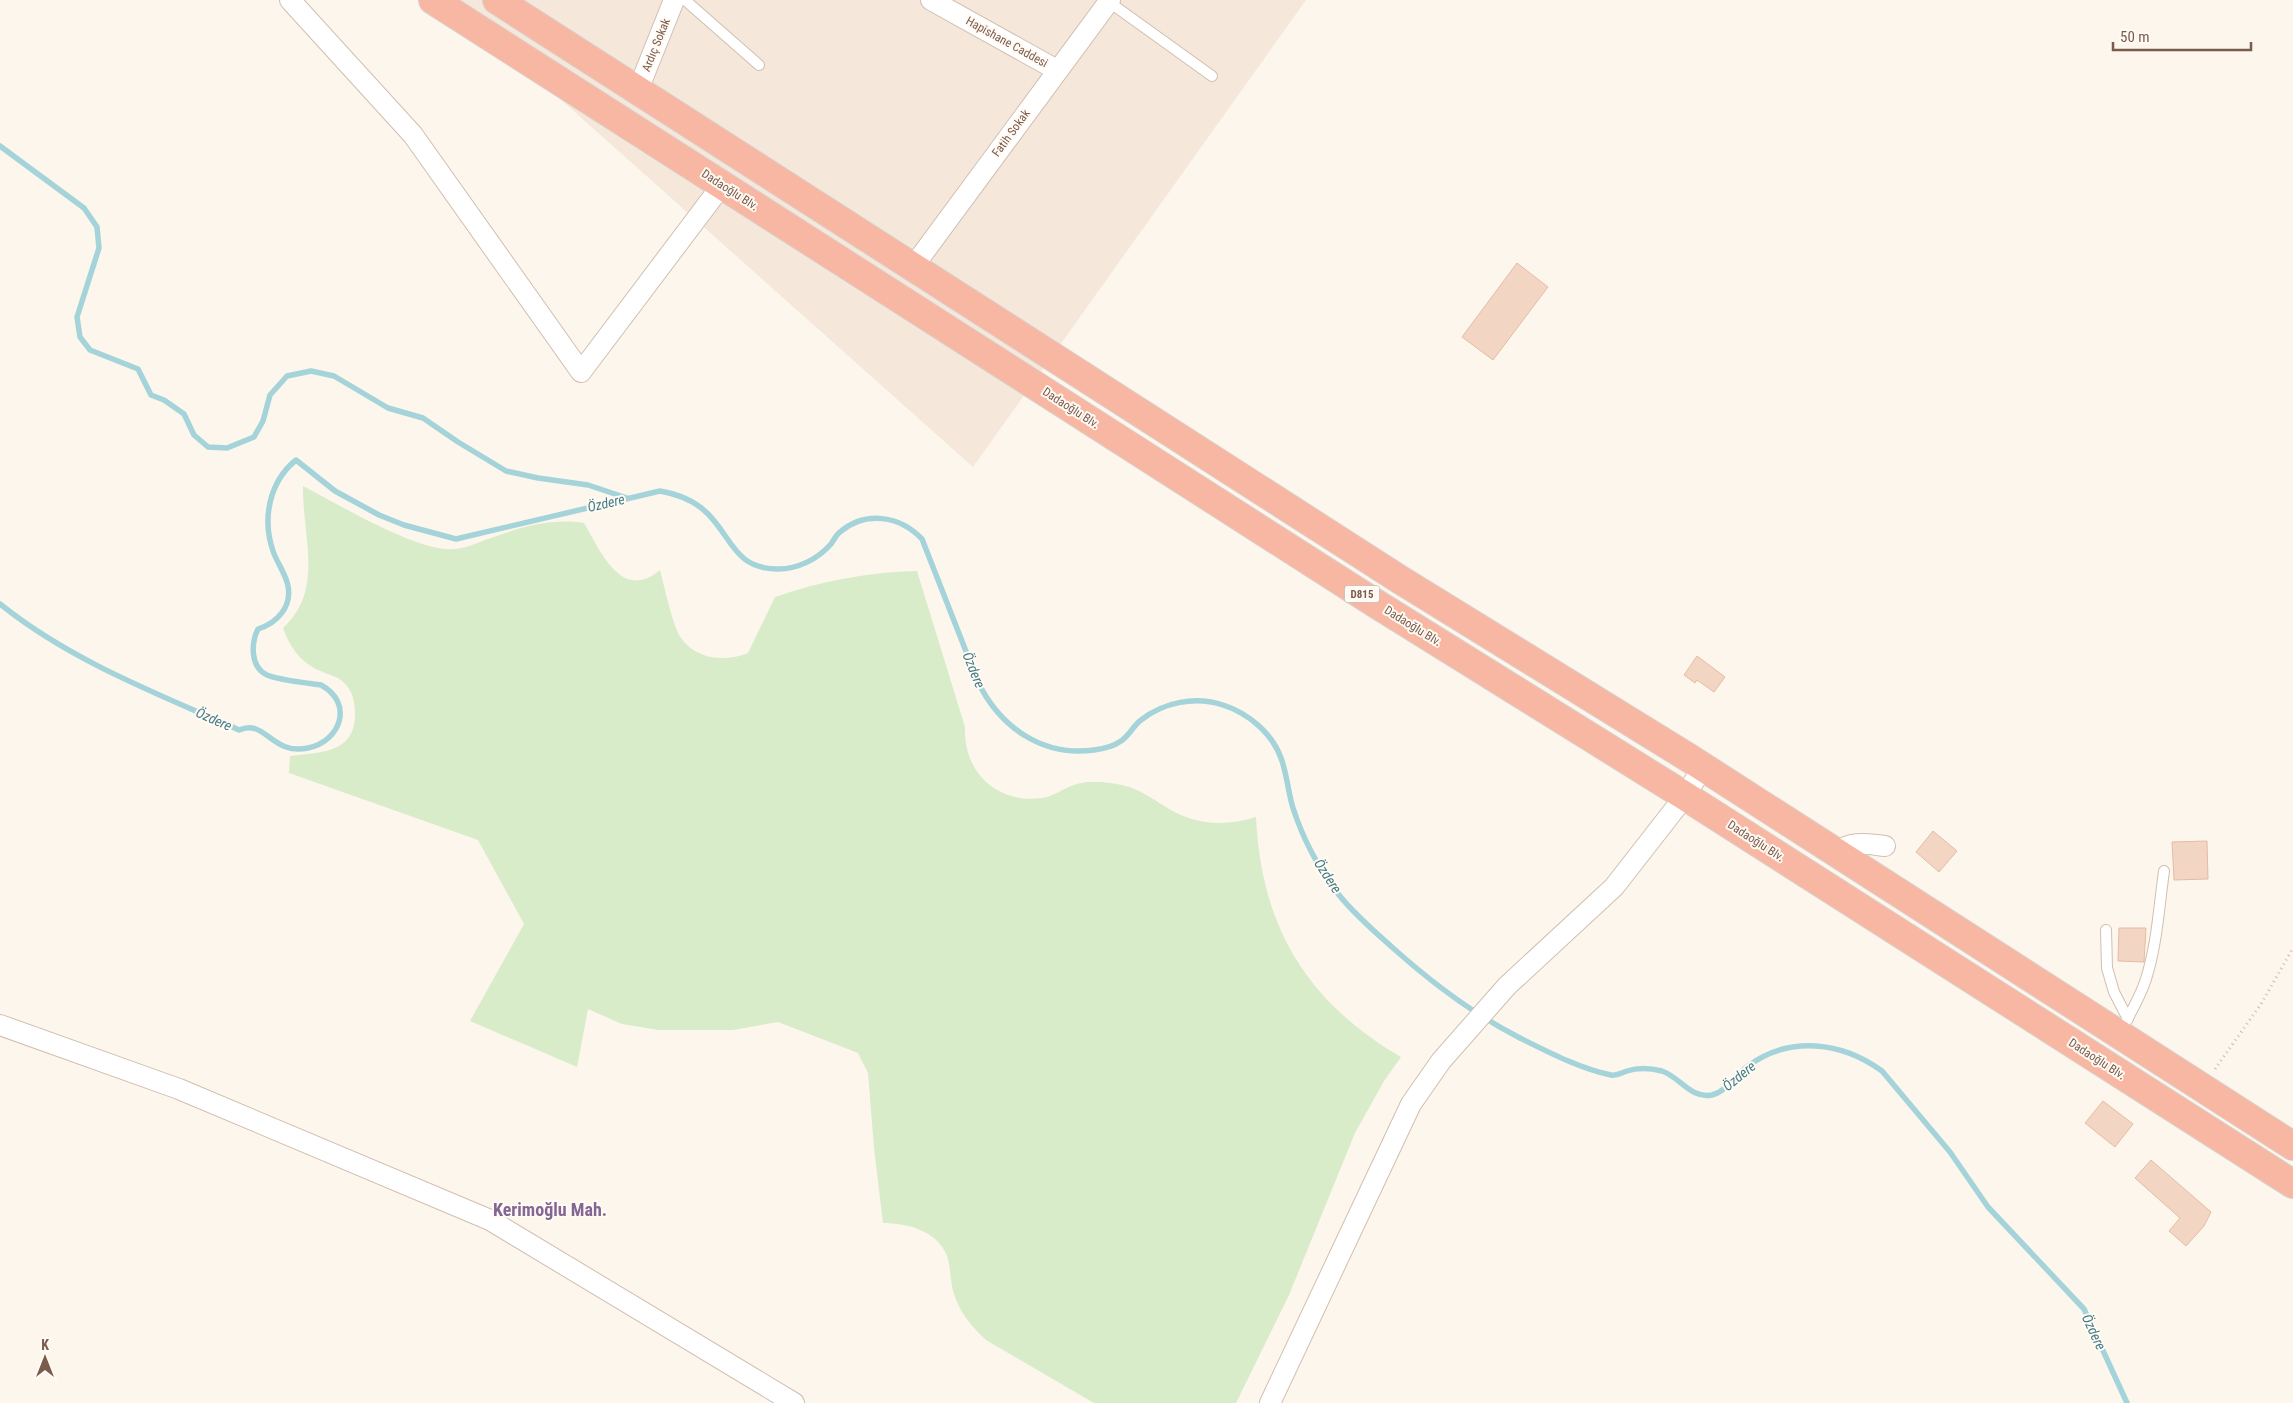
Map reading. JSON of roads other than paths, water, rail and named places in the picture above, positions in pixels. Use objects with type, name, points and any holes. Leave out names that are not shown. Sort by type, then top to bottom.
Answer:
[{"type":"highway","name":"Dadaoğlu Blv.","points":[[434,0],[1375,603],[1685,796],[2293,1184]]},
{"type":"highway","name":"D815","points":[[497,0],[1399,579],[1703,767],[1836,853],[2123,1027],[2202,1089],[2293,1146]]},
{"type":"street","points":[[290,0],[413,136],[581,372],[722,185]]},
{"type":"street","name":"Ardıç Sokak","points":[[638,90],[674,0]]},
{"type":"street","name":"Hapishane Caddesi","points":[[930,0],[1057,70]]},
{"type":"street","name":"Fatih Sokak","points":[[913,267],[1109,1]]},
{"type":"street","points":[[1270,1403],[1411,1104],[1441,1061],[1507,986],[1614,887],[1685,796],[1703,767]]},
{"type":"street","points":[[1836,853],[1844,846],[1854,843],[1885,846]]},
{"type":"street","points":[[0,1025],[179,1090],[490,1220],[794,1403]]},
{"type":"lane","points":[[685,0],[759,65]]},
{"type":"lane","points":[[1109,1],[1212,76]]},
{"type":"lane","points":[[2123,1027],[2146,979],[2152,955],[2164,872]]},
{"type":"lane","points":[[2106,930],[2107,968],[2123,1027]]},
{"type":"waterway","points":[[0,146],[84,208],[97,227],[99,248],[77,317],[80,337],[90,350],[138,369],[151,395],[164,400],[184,414],[194,435],[208,447],[227,448],[254,437],[263,421],[270,395],[287,376],[311,371],[334,376],[388,408],[423,418],[506,471],[538,478],[588,485],[627,498]]},
{"type":"waterway","name":"Özdere","points":[[0,604],[56,643],[146,689],[239,730],[256,729],[286,747],[296,749],[308,748],[329,738],[335,730],[339,721],[338,701],[321,685],[285,680],[267,675],[257,666],[253,648],[258,629],[277,618],[288,601],[287,582],[270,539],[268,514],[270,502],[279,479],[296,460],[335,491],[379,515],[404,525],[456,539],[660,491],[685,498],[697,504],[715,522],[743,558],[763,568],[785,569],[814,559],[831,544],[840,532],[850,525],[861,521],[872,518],[893,521],[904,525],[922,539],[978,682],[998,713],[1011,725],[1025,736],[1040,743],[1057,749],[1075,751],[1094,750],[1118,743],[1141,720],[1150,714],[1180,702],[1212,702],[1241,713],[1258,725],[1272,740],[1277,749],[1283,764],[1293,808],[1302,831],[1318,864],[1339,895],[1365,923],[1423,973],[1469,1008],[1503,1029],[1588,1069],[1613,1075],[1636,1069],[1658,1070],[1668,1074],[1691,1091],[1704,1095],[1712,1095],[1722,1090],[1748,1066],[1764,1056],[1798,1046],[1833,1048],[1866,1061],[1882,1071],[1950,1152],[1988,1207],[2084,1309],[2127,1403]]},
{"type":"district","name":"Kerimoğlu Mah.","points":[[550,1210]]}]
